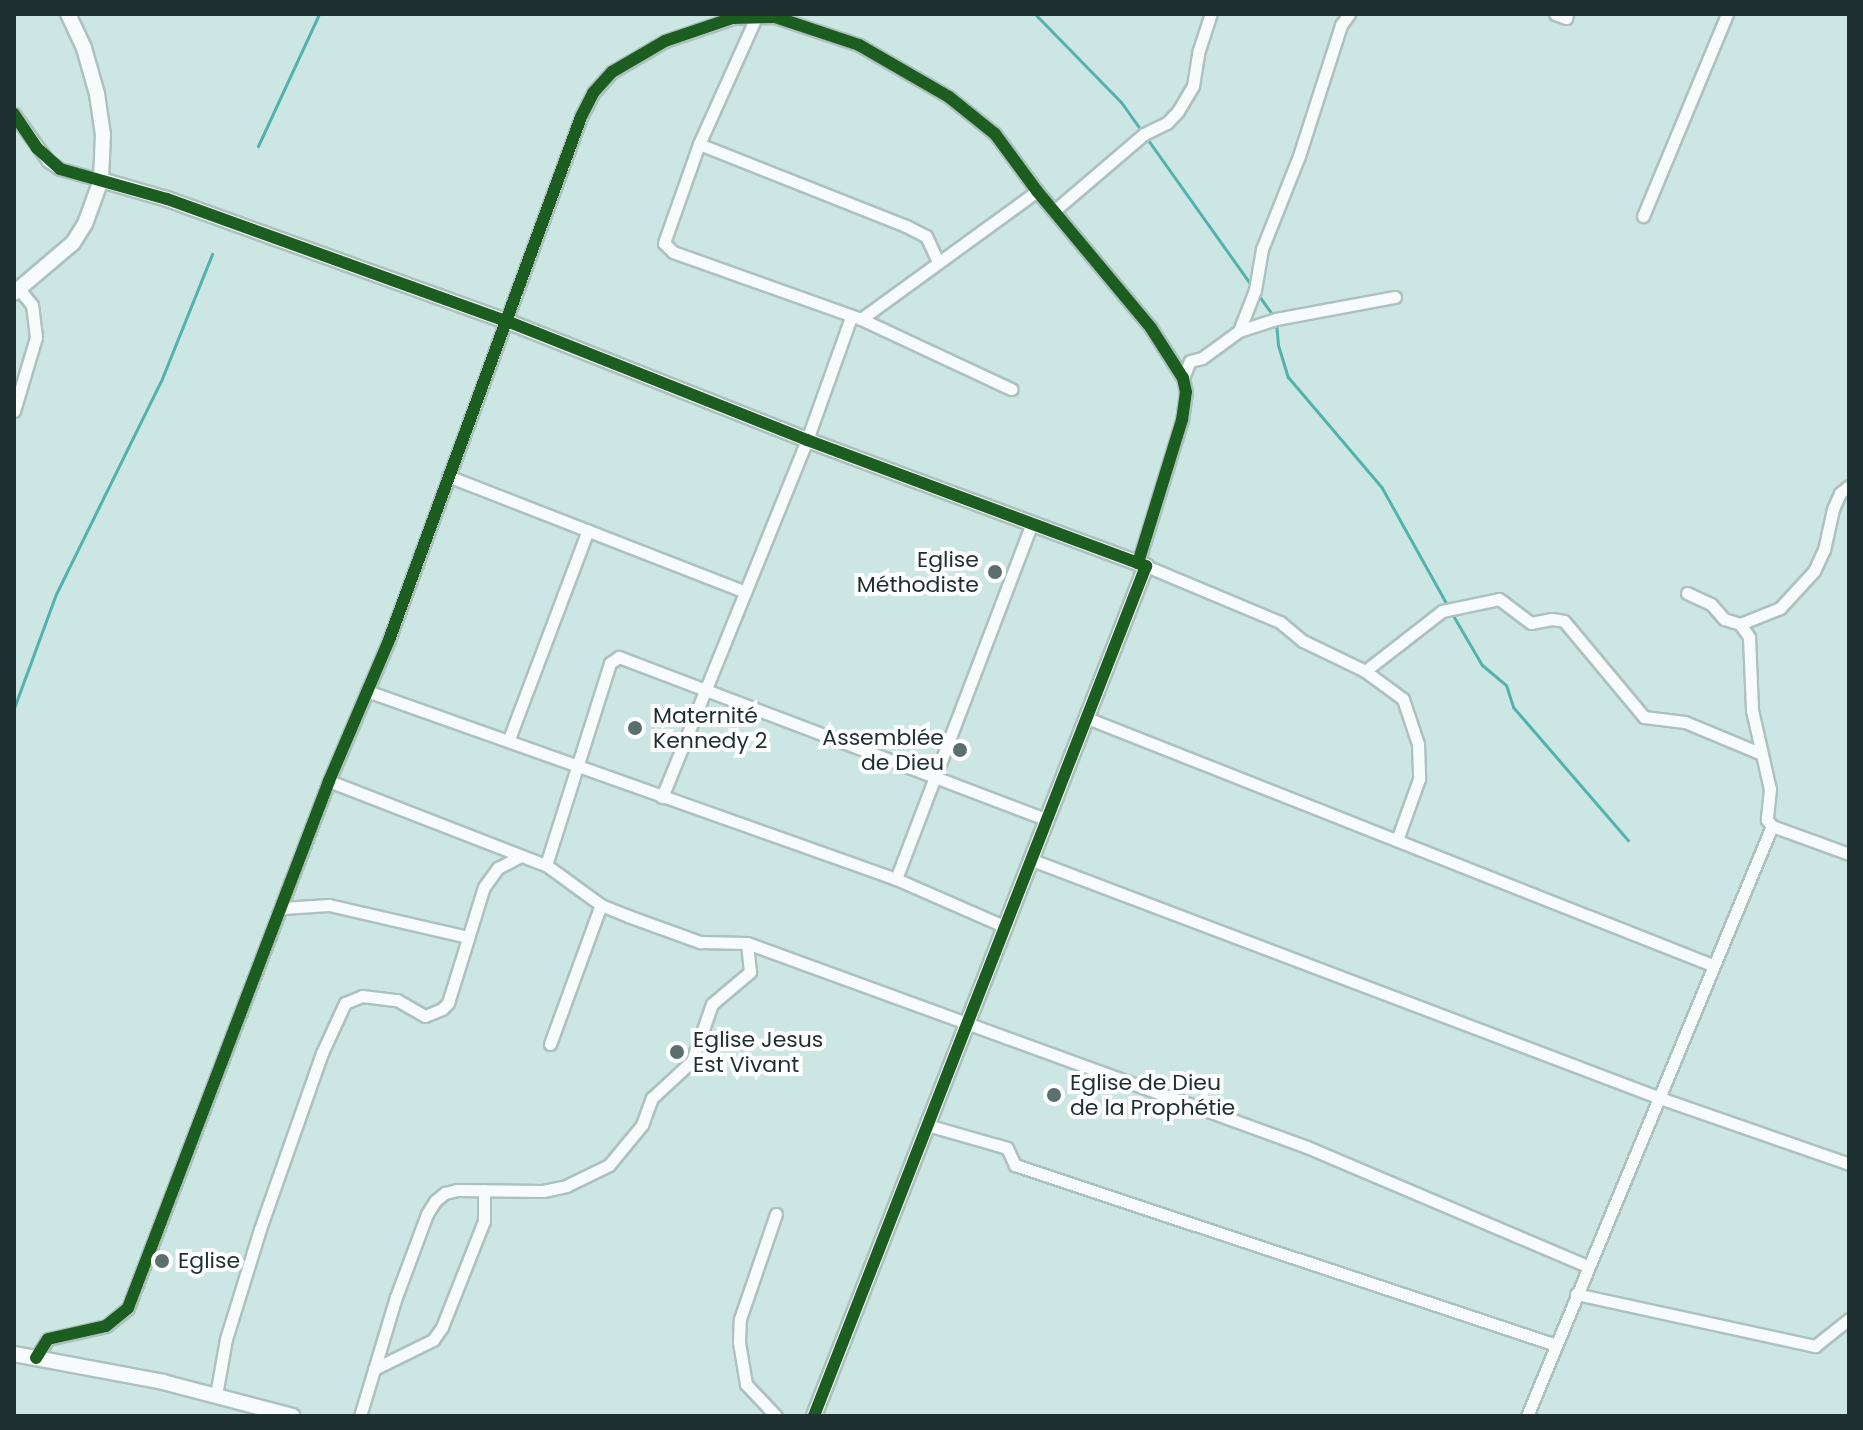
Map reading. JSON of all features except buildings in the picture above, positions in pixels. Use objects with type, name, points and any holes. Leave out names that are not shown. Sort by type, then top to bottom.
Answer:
[{"type":"street","points":[[14,411],[36,337],[32,305],[17,292],[73,243],[85,224],[101,180],[103,135],[97,94],[84,48],[68,14]]},
{"type":"street","points":[[1055,210],[1144,134],[1167,123],[1178,111],[1193,86],[1199,50],[1211,14]]},
{"type":"street","points":[[1239,331],[1255,290],[1262,249],[1299,156],[1341,25],[1349,14]]},
{"type":"street","points":[[1555,14],[1566,18],[1567,14]]},
{"type":"street","points":[[1643,216],[1727,14]]},
{"type":"street","points":[[757,15],[699,144],[664,243],[673,252],[856,318],[1011,389]]},
{"type":"street","points":[[36,1358],[48,1339],[106,1326],[128,1308],[329,781],[389,640],[504,320],[593,93],[612,72],[643,52],[734,16],[757,15],[775,17],[859,45],[949,97],[995,134],[1037,191],[1151,328],[1183,378],[1186,392],[1182,420],[1142,565],[1087,718],[814,1416]]},
{"type":"street","points":[[14,114],[48,161],[60,169],[181,204],[504,320],[1270,617],[1303,641],[1365,671],[1403,699],[1418,744],[1419,779],[1397,840]]},
{"type":"street","points":[[699,144],[906,226],[926,236],[938,262]]},
{"type":"street","points":[[662,797],[856,318],[1037,191]]},
{"type":"street","points":[[1183,378],[1190,361],[1202,358],[1239,331],[1276,319],[1395,297]]},
{"type":"street","points":[[448,476],[745,592]]},
{"type":"street","points":[[1740,624],[1780,608],[1814,571],[1824,550],[1833,509],[1840,493],[1849,486]]},
{"type":"street","points":[[896,879],[1032,523]]},
{"type":"street","points":[[509,739],[588,530]]},
{"type":"street","points":[[1687,593],[1711,604],[1724,619],[1740,624],[1749,637],[1749,685],[1770,789],[1767,820],[1772,826],[1849,854]]},
{"type":"street","points":[[1365,671],[1442,611],[1499,599],[1531,623],[1552,619],[1564,621],[1644,717],[1685,722],[1762,754]]},
{"type":"street","points":[[546,865],[614,658],[619,657],[1047,820]]},
{"type":"street","points":[[367,691],[896,879],[1006,927]]},
{"type":"street","points":[[1087,718],[1712,965]]},
{"type":"street","points":[[329,781],[546,865],[601,905],[700,942],[747,943],[967,1026],[1307,1147],[1588,1266]]},
{"type":"street","points":[[1527,1416],[1772,826]]},
{"type":"street","points":[[216,1395],[226,1339],[264,1217],[322,1053],[345,1003],[362,996],[397,1000],[425,1016],[442,1009],[448,1003],[490,876],[521,856]]},
{"type":"street","points":[[1032,860],[1660,1098],[1849,1164]]},
{"type":"street","points":[[282,908],[329,905],[468,937]]},
{"type":"street","points":[[550,1044],[601,905]]},
{"type":"street","points":[[360,1416],[427,1214],[445,1193],[543,1191],[578,1181],[609,1165],[642,1125],[652,1098],[692,1061],[712,1004],[750,972],[747,943]]},
{"type":"street","points":[[927,1125],[1007,1148],[1015,1165],[1556,1345]]},
{"type":"street","points":[[374,1369],[425,1345],[442,1327],[484,1221],[484,1190]]},
{"type":"street","points":[[776,1214],[747,1296],[739,1342],[746,1384],[776,1416]]},
{"type":"street","points":[[1576,1294],[1815,1346],[1849,1319]]},
{"type":"street","points":[[14,1354],[216,1395],[293,1416]]},
{"type":"waterway","points":[[258,146],[319,14]]},
{"type":"waterway","points":[[1035,14],[1121,102],[1252,286]]},
{"type":"waterway","points":[[14,708],[56,594],[161,381],[212,254]]},
{"type":"waterway","points":[[1259,296],[1273,315]]},
{"type":"waterway","points":[[1276,322],[1278,345],[1288,377],[1382,488],[1447,605]]},
{"type":"waterway","points":[[1451,612],[1482,665],[1506,685],[1513,707],[1628,840]]},
{"type":"cycle path","points":[[36,1358],[48,1339],[106,1326],[128,1308],[329,781],[389,640],[581,117],[593,93],[612,72],[665,41],[733,18],[775,17],[859,45],[949,97],[995,134],[1037,191],[1151,328],[1183,378],[1186,392],[1182,420],[1138,563]]},
{"type":"cycle path","points":[[14,114],[37,148],[60,169],[167,199],[504,320],[807,440],[1146,566],[814,1416]]},
{"type":"place","name":"Eglise Méthodiste","points":[[995,572]]},
{"type":"place","name":"Maternité Kennedy 2","points":[[635,728]]},
{"type":"place","name":"Assemblée de Dieu","points":[[960,750]]},
{"type":"place","name":"Eglise Jesus Est Vivant","points":[[677,1052]]},
{"type":"place","name":"Eglise de Dieu de la Prophétie","points":[[1054,1095]]},
{"type":"place","name":"Eglise","points":[[162,1261]]}]
